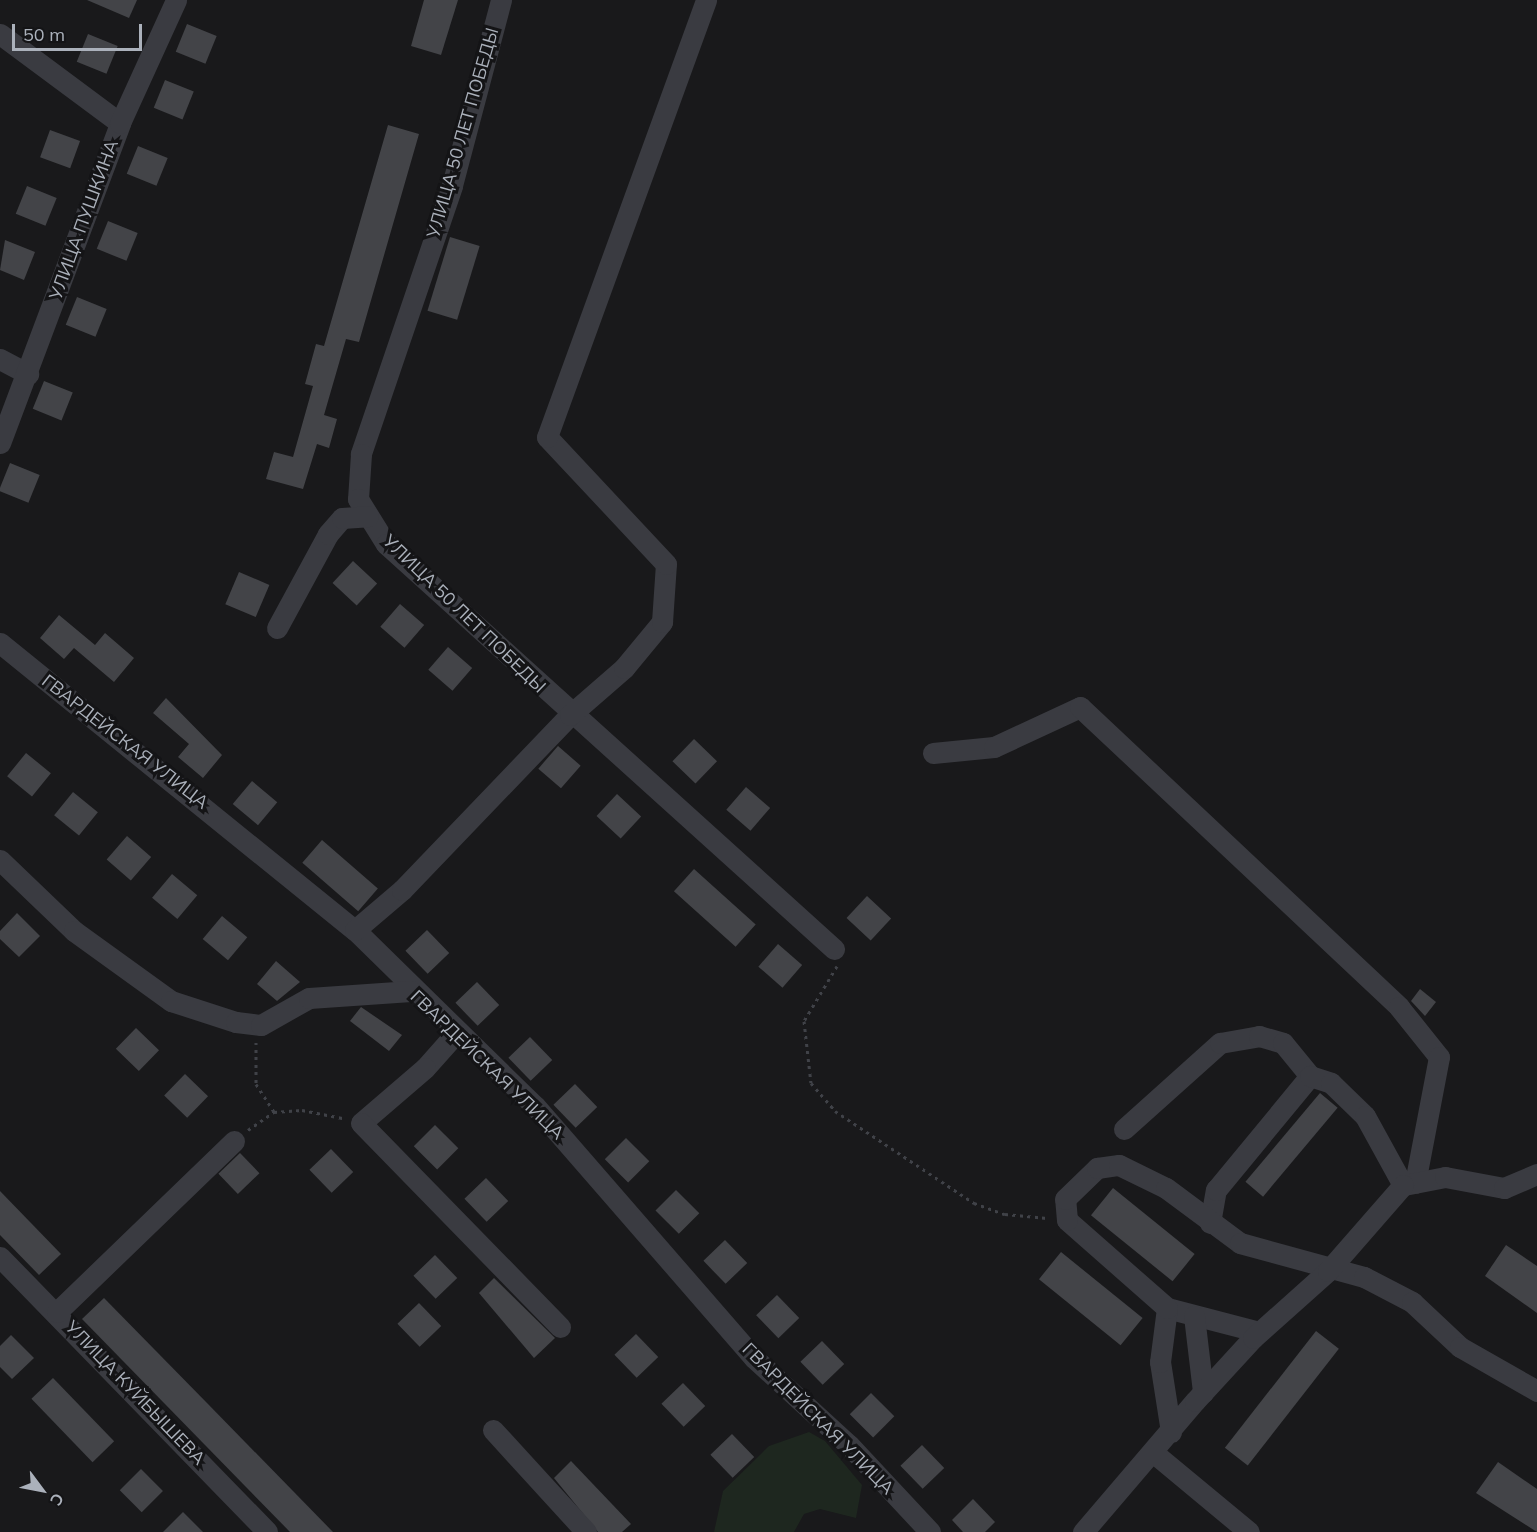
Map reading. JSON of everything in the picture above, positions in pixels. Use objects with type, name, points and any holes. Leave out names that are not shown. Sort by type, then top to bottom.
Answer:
[{"type":"street","name":"УЛИЦА ПУШКИНА","points":[[0,443],[28,374],[120,123],[176,0]]},
{"type":"street","name":"УЛИЦА 50 ЛЕТ ПОБЕДЫ","points":[[501,0],[452,186],[361,454],[358,499],[386,544],[570,715],[834,949]]},
{"type":"street","points":[[355,930],[402,890],[570,715],[624,668],[662,622],[666,564],[547,437],[706,0]]},
{"type":"street","points":[[0,34],[120,123]]},
{"type":"street","points":[[0,359],[28,374]]},
{"type":"street","points":[[277,628],[328,534],[342,518],[368,516]]},
{"type":"street","name":"ГВАРДЕЙСКАЯ УЛИЦА","points":[[0,643],[355,930],[411,991],[535,1106],[754,1358],[849,1445],[930,1532]]},
{"type":"street","points":[[933,753],[994,747],[1080,707],[1399,1007],[1439,1057],[1409,1184],[1328,1271],[1259,1332],[1203,1392],[1155,1454],[1083,1532]]},
{"type":"street","points":[[0,860],[74,931],[171,1001],[261,1025],[309,998],[411,991]]},
{"type":"street","points":[[457,1032],[425,1068],[362,1123],[560,1327]]},
{"type":"street","points":[[1124,1129],[1220,1043],[1259,1036],[1283,1043],[1310,1076],[1331,1083],[1365,1116],[1409,1184]]},
{"type":"street","points":[[1210,1223],[1216,1190],[1310,1076]]},
{"type":"street","points":[[57,1312],[234,1140]]},
{"type":"street","points":[[1259,1332],[1167,1308],[1067,1220],[1065,1200],[1097,1168],[1119,1165],[1166,1188],[1210,1223],[1240,1243],[1301,1258],[1328,1271],[1364,1277],[1412,1302],[1460,1347],[1537,1391]]},
{"type":"street","points":[[1409,1184],[1446,1177],[1504,1188],[1537,1174]]},
{"type":"street","name":"УЛИЦА КУЙБЫШЕВА","points":[[0,1257],[57,1312],[267,1532]]},
{"type":"street","points":[[1167,1308],[1160,1362],[1171,1432]]},
{"type":"street","points":[[1194,1316],[1203,1392]]},
{"type":"street","points":[[493,1430],[586,1532]]},
{"type":"street","points":[[1155,1454],[1249,1532]]},
{"type":"path","points":[[834,949],[838,972],[804,1021],[811,1083],[829,1104],[974,1203],[1005,1214],[1067,1220]]},
{"type":"path","points":[[261,1025],[253,1054],[256,1084],[274,1112]]},
{"type":"path","points":[[234,1140],[274,1112],[303,1110],[362,1123]]},
{"type":"shaded area","points":[[809,1432],[825,1441],[862,1485],[856,1518],[820,1509],[804,1514],[794,1532],[714,1532],[723,1491],[769,1446]]},
{"type":"building","points":[[87,0],[137,0],[129,18]]},
{"type":"building","points":[[424,0],[458,0],[441,55],[411,46]]},
{"type":"building","points":[[187,24],[217,36],[205,64],[176,52]]},
{"type":"building","points":[[88,34],[118,46],[106,74],[77,62]]},
{"type":"building","points":[[165,80],[194,92],[183,119],[154,108]]},
{"type":"building","points":[[388,125],[419,134],[359,342],[346,339],[324,415],[337,419],[329,448],[317,444],[303,489],[266,479],[274,452],[293,457],[313,386],[305,384],[316,344],[324,346]]},
{"type":"building","points":[[50,130],[80,141],[70,168],[40,157]]},
{"type":"building","points":[[138,146],[168,158],[156,186],[127,174]]},
{"type":"building","points":[[27,186],[57,198],[45,226],[16,214]]},
{"type":"building","points":[[108,221],[138,233],[126,261],[97,249]]},
{"type":"building","points":[[450,237],[480,246],[457,320],[427,311]]},
{"type":"building","points":[[5,240],[35,252],[24,280],[0,270]]},
{"type":"building","points":[[77,297],[107,309],[95,337],[66,325]]},
{"type":"building","points":[[44,381],[73,393],[62,420],[33,409]]},
{"type":"building","points":[[10,463],[40,475],[28,503],[0,491]]},
{"type":"building","points":[[353,561],[377,584],[357,605],[333,583]]},
{"type":"building","points":[[239,572],[269,585],[256,617],[225,604]]},
{"type":"building","points":[[400,604],[424,625],[404,648],[380,627]]},
{"type":"building","points":[[59,615],[95,645],[105,633],[134,658],[114,682],[74,648],[64,659],[40,638]]},
{"type":"building","points":[[448,647],[472,668],[452,691],[428,670]]},
{"type":"building","points":[[166,698],[222,755],[203,778],[178,757],[189,744],[153,713]]},
{"type":"building","points":[[694,739],[717,761],[695,784],[672,761]]},
{"type":"building","points":[[558,746],[581,766],[561,788],[538,769]]},
{"type":"building","points":[[26,753],[51,773],[32,796],[7,776]]},
{"type":"building","points":[[252,781],[277,802],[258,825],[233,804]]},
{"type":"building","points":[[746,787],[770,808],[750,831],[726,810]]},
{"type":"building","points":[[73,792],[98,812],[79,835],[54,815]]},
{"type":"building","points":[[617,794],[641,817],[621,838],[597,816]]},
{"type":"building","points":[[127,836],[151,857],[131,880],[107,859]]},
{"type":"building","points":[[322,840],[378,889],[358,911],[302,863]]},
{"type":"building","points":[[694,869],[756,925],[736,947],[674,891]]},
{"type":"building","points":[[172,874],[197,895],[177,919],[152,898]]},
{"type":"building","points":[[867,896],[891,919],[871,940],[847,918]]},
{"type":"building","points":[[17,913],[40,936],[19,957],[0,939],[0,931]]},
{"type":"building","points":[[222,916],[247,937],[228,960],[203,939]]},
{"type":"building","points":[[427,930],[449,953],[428,974],[405,951]]},
{"type":"building","points":[[778,944],[802,965],[782,988],[758,967]]},
{"type":"building","points":[[276,961],[300,982],[277,1001],[257,984]]},
{"type":"building","points":[[477,982],[499,1005],[478,1026],[455,1003]]},
{"type":"building","points":[[1420,989],[1436,1002],[1425,1016],[1411,1001]]},
{"type":"building","points":[[361,1007],[402,1035],[389,1051],[350,1021]]},
{"type":"building","points":[[136,1028],[159,1050],[139,1071],[116,1049]]},
{"type":"building","points":[[530,1037],[552,1060],[531,1081],[508,1058]]},
{"type":"building","points":[[185,1074],[208,1096],[187,1118],[164,1096]]},
{"type":"building","points":[[575,1084],[597,1107],[576,1128],[553,1105]]},
{"type":"building","points":[[1320,1093],[1338,1108],[1263,1197],[1245,1182]]},
{"type":"building","points":[[435,1125],[458,1148],[437,1170],[414,1146]]},
{"type":"building","points":[[626,1138],[649,1161],[628,1183],[605,1159]]},
{"type":"building","points":[[331,1149],[353,1172],[332,1193],[309,1170]]},
{"type":"building","points":[[240,1153],[259,1173],[238,1194],[218,1174]]},
{"type":"building","points":[[486,1178],[508,1201],[487,1222],[464,1199]]},
{"type":"building","points":[[1113,1188],[1195,1254],[1173,1281],[1091,1215]]},
{"type":"building","points":[[676,1190],[699,1213],[679,1234],[655,1211]]},
{"type":"building","points":[[0,1191],[61,1254],[39,1275],[0,1235]]},
{"type":"building","points":[[725,1240],[747,1263],[726,1284],[703,1261]]},
{"type":"building","points":[[1506,1245],[1537,1266],[1537,1313],[1485,1276]]},
{"type":"building","points":[[1061,1252],[1143,1318],[1121,1345],[1039,1279]]},
{"type":"building","points":[[435,1255],[457,1278],[436,1299],[413,1276]]},
{"type":"building","points":[[494,1278],[555,1338],[534,1358],[479,1293]]},
{"type":"building","points":[[777,1295],[799,1318],[778,1338],[756,1315]]},
{"type":"building","points":[[104,1298],[333,1532],[290,1532],[82,1319]]},
{"type":"building","points":[[419,1303],[441,1326],[420,1347],[397,1324]]},
{"type":"building","points":[[1316,1331],[1339,1349],[1248,1465],[1225,1448]]},
{"type":"building","points":[[636,1334],[658,1357],[637,1378],[614,1355]]},
{"type":"building","points":[[11,1335],[34,1358],[12,1379],[0,1367],[0,1346]]},
{"type":"building","points":[[822,1341],[844,1364],[823,1385],[800,1362]]},
{"type":"building","points":[[53,1378],[114,1441],[93,1462],[31,1399]]},
{"type":"building","points":[[683,1383],[705,1406],[684,1427],[661,1404]]},
{"type":"building","points":[[871,1393],[894,1416],[873,1438],[850,1414]]},
{"type":"building","points":[[732,1434],[754,1457],[733,1478],[710,1455]]},
{"type":"building","points":[[922,1445],[944,1468],[923,1489],[900,1466]]},
{"type":"building","points":[[571,1461],[631,1524],[622,1532],[598,1532],[554,1478]]},
{"type":"building","points":[[1498,1462],[1537,1489],[1537,1532],[1476,1493]]},
{"type":"building","points":[[141,1469],[163,1491],[142,1512],[120,1490]]},
{"type":"building","points":[[973,1499],[995,1522],[985,1532],[963,1532],[952,1520]]},
{"type":"building","points":[[183,1512],[203,1532],[163,1532]]}]
